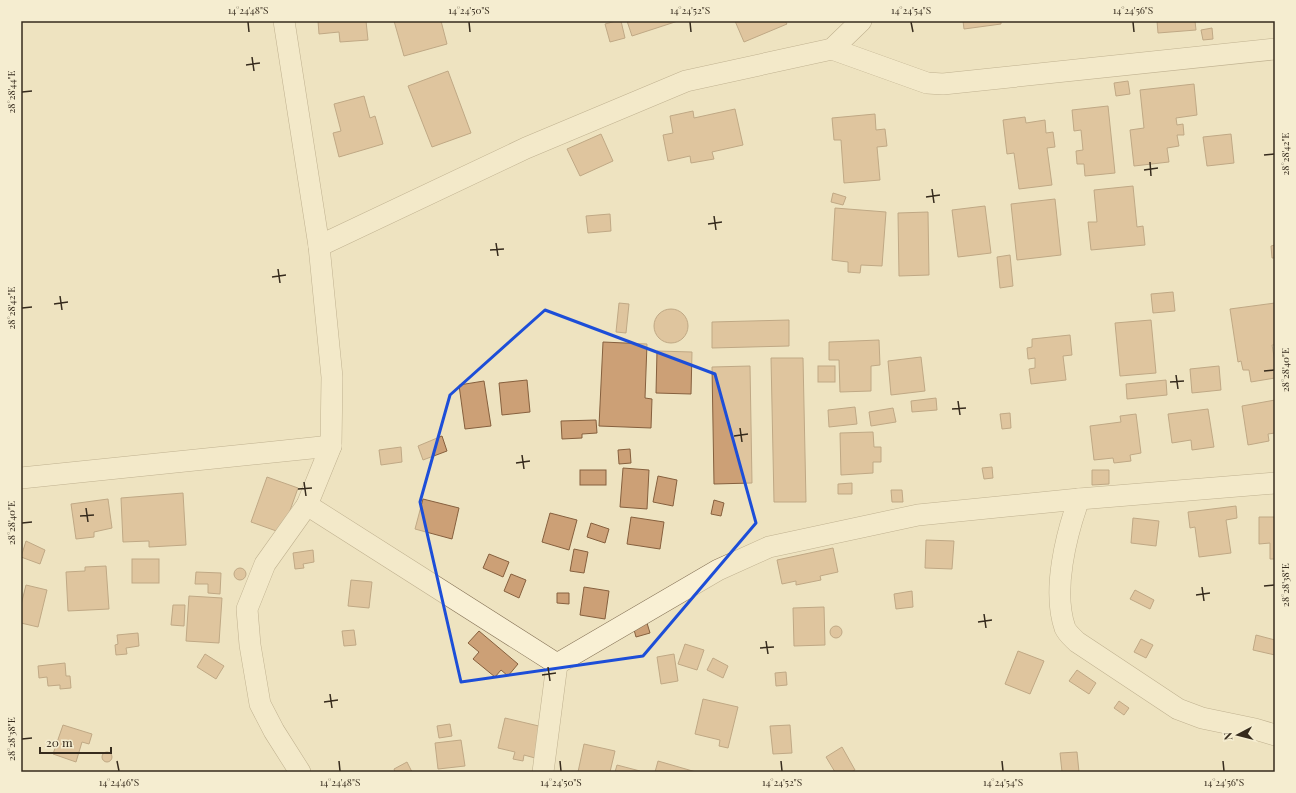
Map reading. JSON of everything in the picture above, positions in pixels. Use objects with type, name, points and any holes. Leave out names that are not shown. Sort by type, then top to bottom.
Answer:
[{"type":"street","points":[[284,21],[319,246],[332,377],[331,446],[307,505],[265,564],[247,609],[250,646],[260,704],[274,731],[300,772]]},
{"type":"street","points":[[319,246],[526,148],[686,81],[832,49],[861,21]]},
{"type":"street","points":[[832,49],[927,83],[943,84],[1275,49]]},
{"type":"street","points":[[21,478],[331,446]]},
{"type":"street","points":[[557,664],[718,570],[769,547],[918,514],[1275,483]]},
{"type":"street","points":[[1079,499],[1072,518],[1061,573],[1060,601],[1065,629],[1077,642],[1178,709],[1202,718],[1255,729],[1275,735]]},
{"type":"street","points":[[307,505],[557,664]]},
{"type":"street","points":[[543,772],[557,664]]},
{"type":"highlighted area","points":[[545,310],[715,374],[756,523],[643,656],[461,682],[420,502],[450,395]]},
{"type":"building","points":[[318,21],[366,21],[368,40],[340,42],[339,32],[319,34]]},
{"type":"building","points":[[394,21],[441,21],[447,44],[404,56]]},
{"type":"building","points":[[621,21],[625,38],[610,42],[605,24]]},
{"type":"building","points":[[627,21],[678,21],[632,36]]},
{"type":"building","points":[[735,21],[785,21],[787,24],[744,42]]},
{"type":"building","points":[[963,21],[1001,21],[1001,24],[964,29]]},
{"type":"building","points":[[1157,21],[1195,21],[1196,30],[1158,33]]},
{"type":"building","points":[[1212,28],[1213,39],[1203,40],[1201,30]]},
{"type":"building","points":[[448,71],[471,133],[432,147],[408,86]]},
{"type":"building","points":[[1128,81],[1130,94],[1116,96],[1114,83]]},
{"type":"building","points":[[1194,84],[1197,115],[1176,118],[1177,125],[1183,124],[1184,135],[1177,135],[1179,146],[1167,148],[1169,162],[1134,166],[1130,130],[1144,128],[1140,90]]},
{"type":"building","points":[[364,96],[370,118],[375,116],[383,144],[339,157],[333,133],[341,131],[334,104]]},
{"type":"building","points":[[1108,106],[1115,173],[1085,176],[1084,164],[1077,164],[1076,151],[1083,150],[1081,130],[1074,131],[1072,110]]},
{"type":"building","points":[[735,109],[743,145],[712,152],[714,159],[691,163],[690,156],[668,161],[663,135],[673,133],[670,116],[693,111],[694,118]]},
{"type":"building","points":[[875,114],[876,130],[885,129],[887,146],[877,147],[880,180],[844,183],[841,140],[834,140],[832,118]]},
{"type":"building","points":[[1025,117],[1026,123],[1045,120],[1046,133],[1053,132],[1055,147],[1047,148],[1052,185],[1019,189],[1014,153],[1007,154],[1003,120]]},
{"type":"building","points":[[601,134],[613,161],[580,176],[567,149]]},
{"type":"building","points":[[1231,134],[1234,163],[1207,166],[1203,137]]},
{"type":"building","points":[[1133,186],[1137,227],[1143,226],[1145,245],[1091,250],[1088,222],[1097,222],[1094,190]]},
{"type":"building","points":[[833,193],[846,197],[843,205],[831,202]]},
{"type":"building","points":[[1055,199],[1061,255],[1017,260],[1011,204]]},
{"type":"building","points":[[985,206],[991,253],[958,257],[952,210]]},
{"type":"building","points":[[835,208],[886,212],[882,266],[861,265],[860,273],[848,272],[848,262],[832,260]]},
{"type":"building","points":[[928,212],[929,275],[899,276],[898,213]]},
{"type":"building","points":[[610,214],[611,231],[588,233],[586,216]]},
{"type":"building","points":[[1275,245],[1275,258],[1272,258],[1271,246]]},
{"type":"building","points":[[1010,255],[1013,286],[1000,288],[997,257]]},
{"type":"building","points":[[1173,292],[1175,311],[1153,313],[1151,294]]},
{"type":"building","points":[[619,303],[629,304],[626,333],[616,332]]},
{"type":"building","points":[[1275,303],[1275,345],[1272,345],[1275,362],[1275,378],[1251,382],[1249,370],[1243,370],[1241,361],[1238,362],[1230,309]]},
{"type":"building","points":[[671,309],[683,314],[688,326],[683,338],[671,343],[659,338],[654,326],[659,314]]},
{"type":"building","points":[[789,320],[789,346],[712,348],[712,322]]},
{"type":"building","points":[[1151,320],[1156,373],[1120,376],[1115,323]]},
{"type":"building","points":[[1070,335],[1072,355],[1063,356],[1066,380],[1031,384],[1029,369],[1035,368],[1035,358],[1028,359],[1027,348],[1032,347],[1032,339]]},
{"type":"building","points":[[879,340],[880,365],[871,366],[871,391],[840,392],[839,360],[829,360],[829,342]]},
{"type":"building","points":[[603,342],[647,344],[645,398],[652,399],[651,428],[599,426]]},
{"type":"building","points":[[657,351],[692,352],[691,394],[656,393]]},
{"type":"building","points":[[921,357],[925,391],[891,395],[888,361]]},
{"type":"building","points":[[771,358],[803,358],[806,502],[774,502]]},
{"type":"building","points":[[750,366],[752,483],[714,484],[712,367]]},
{"type":"building","points":[[818,366],[835,366],[835,382],[818,382]]},
{"type":"building","points":[[1219,366],[1221,390],[1192,393],[1190,369]]},
{"type":"building","points":[[527,380],[530,412],[502,415],[499,383]]},
{"type":"building","points":[[1166,380],[1167,395],[1127,399],[1126,384]]},
{"type":"building","points":[[484,381],[491,426],[465,429],[459,385]]},
{"type":"building","points":[[936,398],[937,410],[912,412],[911,401]]},
{"type":"building","points":[[1275,400],[1275,433],[1268,434],[1269,441],[1248,445],[1242,406]]},
{"type":"building","points":[[855,407],[857,424],[829,427],[828,410]]},
{"type":"building","points":[[893,408],[896,422],[871,426],[869,412]]},
{"type":"building","points":[[1208,409],[1214,447],[1192,450],[1191,440],[1172,443],[1168,414]]},
{"type":"building","points":[[1010,413],[1011,428],[1002,429],[1000,414]]},
{"type":"building","points":[[1136,414],[1141,453],[1130,455],[1131,461],[1114,463],[1113,458],[1094,460],[1090,426],[1121,422],[1120,416]]},
{"type":"building","points":[[596,420],[597,433],[582,434],[582,438],[562,439],[561,421]]},
{"type":"building","points":[[873,432],[874,447],[881,447],[881,462],[873,462],[873,473],[841,475],[840,433]]},
{"type":"building","points":[[442,436],[447,451],[423,460],[418,446]]},
{"type":"building","points":[[401,447],[402,462],[381,465],[379,450]]},
{"type":"building","points":[[630,449],[631,463],[619,464],[618,450]]},
{"type":"building","points":[[992,467],[993,478],[984,479],[982,468]]},
{"type":"building","points":[[623,468],[649,470],[647,509],[620,507]]},
{"type":"building","points":[[580,470],[606,470],[606,485],[580,485]]},
{"type":"building","points":[[1092,470],[1109,470],[1109,484],[1092,485]]},
{"type":"building","points":[[658,476],[677,480],[673,506],[653,502]]},
{"type":"building","points":[[267,477],[298,488],[282,533],[251,522]]},
{"type":"building","points":[[852,483],[852,494],[838,494],[838,484]]},
{"type":"building","points":[[891,490],[902,490],[903,502],[892,502]]},
{"type":"building","points":[[183,493],[186,545],[149,547],[149,541],[123,542],[121,498]]},
{"type":"building","points":[[108,499],[112,528],[94,532],[94,537],[76,539],[71,504]]},
{"type":"building","points":[[423,499],[459,508],[452,539],[415,529]]},
{"type":"building","points":[[714,500],[724,503],[721,516],[711,514]]},
{"type":"building","points":[[1236,506],[1237,518],[1226,520],[1231,553],[1199,557],[1195,527],[1190,528],[1188,512]]},
{"type":"building","points":[[550,513],[577,520],[569,550],[542,542]]},
{"type":"building","points":[[631,517],[664,522],[660,549],[627,544]]},
{"type":"building","points":[[1259,517],[1275,517],[1275,559],[1270,559],[1270,543],[1259,544]]},
{"type":"building","points":[[1133,518],[1159,521],[1156,546],[1131,543]]},
{"type":"building","points":[[591,523],[609,529],[605,543],[587,537]]},
{"type":"building","points":[[926,540],[954,541],[952,569],[925,568]]},
{"type":"building","points":[[26,541],[45,550],[40,564],[21,557]]},
{"type":"building","points":[[833,548],[838,572],[820,576],[821,580],[796,585],[796,581],[782,584],[777,560]]},
{"type":"building","points":[[574,549],[588,552],[584,573],[570,571]]},
{"type":"building","points":[[313,550],[314,562],[303,564],[304,568],[295,569],[293,553]]},
{"type":"building","points":[[489,554],[509,562],[503,577],[483,568]]},
{"type":"building","points":[[132,559],[159,559],[159,583],[132,583]]},
{"type":"building","points":[[106,566],[109,609],[68,611],[66,572],[85,571],[85,567]]},
{"type":"building","points":[[240,568],[244,570],[246,574],[244,578],[240,580],[236,578],[234,574],[236,570]]},
{"type":"building","points":[[196,572],[221,573],[220,594],[208,593],[208,584],[195,584]]},
{"type":"building","points":[[511,574],[526,580],[519,598],[504,591]]},
{"type":"building","points":[[351,580],[372,582],[369,608],[348,606]]},
{"type":"building","points":[[26,585],[47,590],[38,627],[21,623],[21,605]]},
{"type":"building","points":[[584,587],[609,591],[605,619],[580,615]]},
{"type":"building","points":[[1135,590],[1154,600],[1150,609],[1130,599]]},
{"type":"building","points":[[912,591],[913,607],[896,609],[894,594]]},
{"type":"building","points":[[557,593],[569,593],[569,604],[557,603]]},
{"type":"building","points":[[189,596],[222,598],[219,643],[186,641]]},
{"type":"building","points":[[173,605],[185,605],[184,626],[171,625]]},
{"type":"building","points":[[824,607],[825,645],[794,646],[793,608]]},
{"type":"building","points":[[647,623],[650,633],[636,637],[633,626]]},
{"type":"building","points":[[838,626],[841,627],[841,637],[834,638],[831,637],[830,630],[831,627]]},
{"type":"building","points":[[354,630],[356,645],[344,646],[342,631]]},
{"type":"building","points":[[479,631],[518,664],[508,676],[501,670],[495,677],[473,659],[479,652],[468,643]]},
{"type":"building","points":[[138,633],[139,646],[126,648],[127,654],[116,655],[115,645],[118,644],[117,635]]},
{"type":"building","points":[[1256,635],[1275,640],[1275,655],[1253,650]]},
{"type":"building","points":[[1141,639],[1153,645],[1146,658],[1134,652]]},
{"type":"building","points":[[685,644],[704,650],[697,670],[678,664]]},
{"type":"building","points":[[1018,651],[1044,661],[1030,694],[1005,684]]},
{"type":"building","points":[[205,654],[224,666],[216,679],[197,667]]},
{"type":"building","points":[[674,654],[678,681],[661,684],[657,657]]},
{"type":"building","points":[[713,658],[728,666],[723,678],[707,670]]},
{"type":"building","points":[[65,663],[66,676],[70,676],[71,688],[60,689],[60,685],[48,686],[47,677],[39,678],[38,666]]},
{"type":"building","points":[[1077,670],[1096,683],[1089,694],[1069,681]]},
{"type":"building","points":[[786,672],[787,685],[776,686],[775,673]]},
{"type":"building","points":[[703,699],[738,707],[728,748],[719,746],[720,740],[695,734]]},
{"type":"building","points":[[1119,701],[1129,708],[1124,715],[1114,708]]},
{"type":"building","points":[[505,718],[543,727],[535,758],[524,755],[523,761],[513,759],[515,752],[498,748]]},
{"type":"building","points":[[450,724],[452,736],[439,738],[437,726]]},
{"type":"building","points":[[63,725],[92,734],[89,744],[82,742],[76,762],[53,754]]},
{"type":"building","points":[[790,725],[792,753],[773,754],[770,726]]},
{"type":"building","points":[[461,740],[465,766],[438,769],[435,743]]},
{"type":"building","points":[[584,744],[615,751],[610,772],[578,772]]},
{"type":"building","points":[[842,747],[855,770],[851,772],[835,772],[826,757]]},
{"type":"building","points":[[105,752],[109,752],[111,753],[111,761],[105,762],[102,759],[102,755]]},
{"type":"building","points":[[1077,752],[1079,772],[1062,772],[1060,753]]},
{"type":"building","points":[[658,761],[696,772],[655,772]]},
{"type":"building","points":[[407,762],[412,772],[395,772],[394,769]]},
{"type":"building","points":[[617,765],[640,771],[640,772],[615,772]]}]
